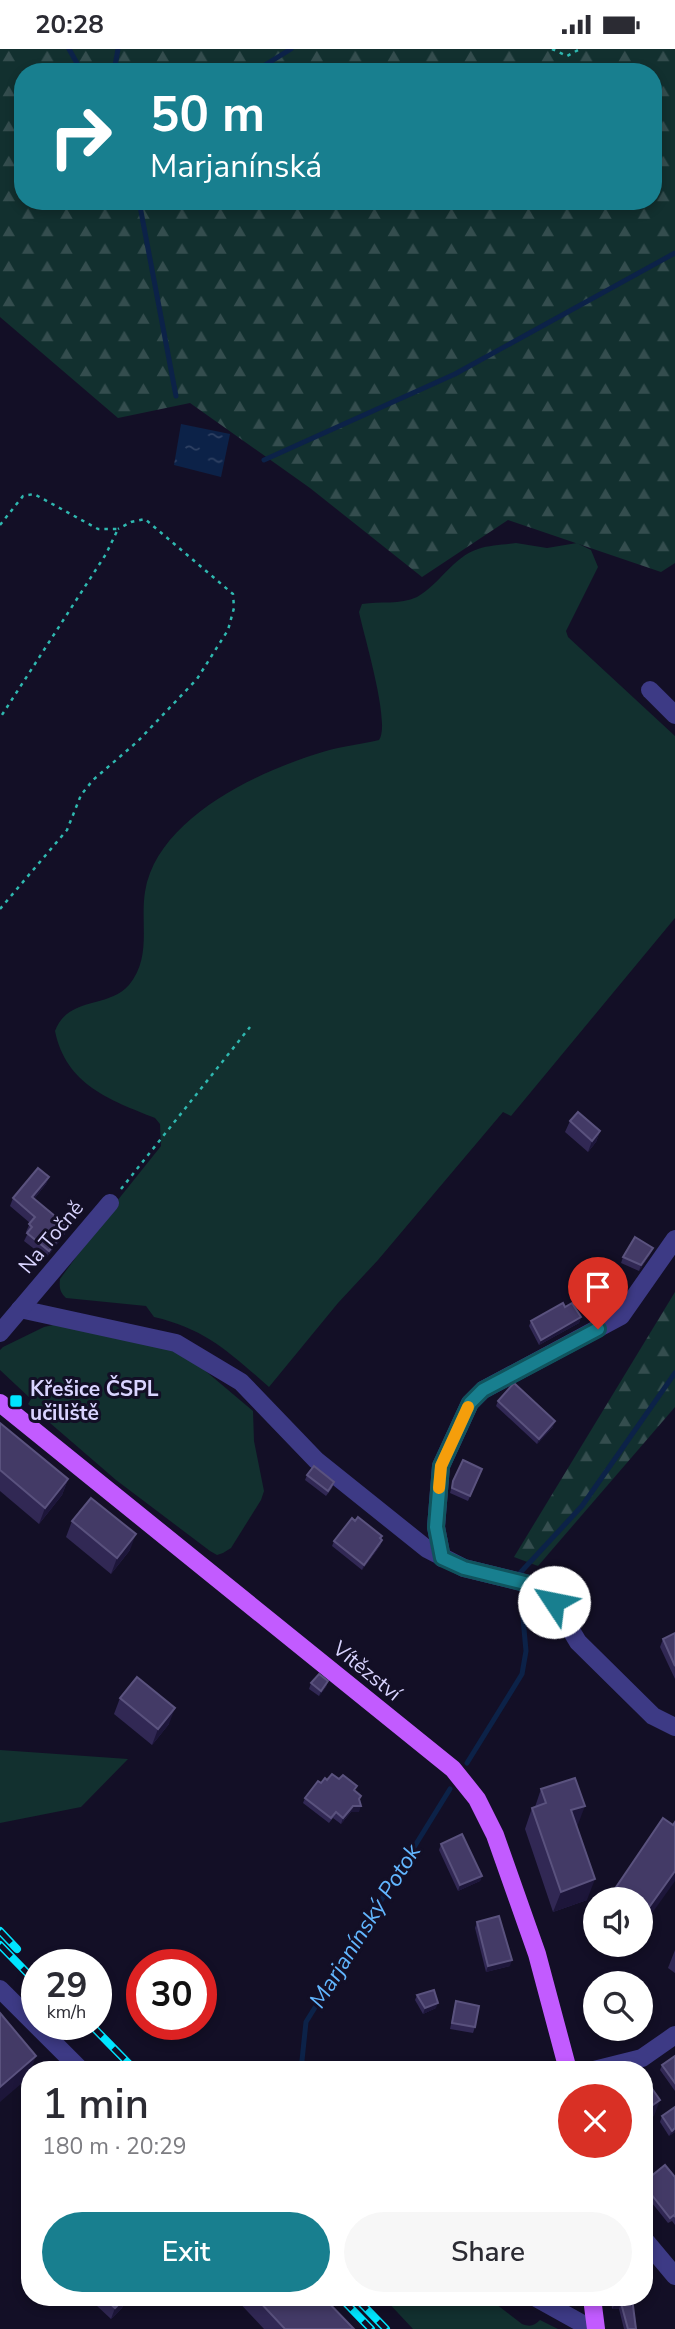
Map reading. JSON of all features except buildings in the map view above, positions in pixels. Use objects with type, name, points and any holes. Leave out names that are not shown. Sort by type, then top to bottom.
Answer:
[{"type":"main road","name":"Vítězství","points":[[0,1403],[453,1769],[477,1799],[495,1835],[537,1954],[566,2061]]},
{"type":"main road","points":[[593,2306],[594,2329]]},
{"type":"street","points":[[650,690],[675,715]]},
{"type":"street","name":"Na Točně","points":[[0,1333],[110,1203]]},
{"type":"street","points":[[442,1558],[436,1527],[441,1466],[470,1403],[483,1390],[621,1316],[675,1239]]},
{"type":"street","points":[[20,1309],[176,1343],[241,1382],[317,1460],[442,1558],[464,1568],[537,1586],[554,1602],[578,1643],[653,1716],[675,1727]]},
{"type":"street","points":[[0,1989],[72,2061]]},
{"type":"street","points":[[627,2061],[642,2057],[675,2035]]},
{"type":"street","points":[[653,2250],[675,2276]]},
{"type":"street","points":[[551,2306],[594,2329]]},
{"type":"path","points":[[552,49],[567,56],[580,49]]},
{"type":"path","points":[[0,525],[23,496],[34,494],[98,529],[118,529],[145,519],[233,594],[234,608],[228,630],[197,679],[138,741],[93,780],[81,795],[68,830],[0,909]]},
{"type":"path","points":[[0,718],[106,554],[118,529]]},
{"type":"path","points":[[110,1203],[250,1027]]},
{"type":"green space","points":[[0,49],[675,49],[675,563],[661,572],[508,520],[422,577],[310,488],[190,403],[118,418],[0,317]]},
{"type":"green space","points":[[516,543],[547,548],[577,543],[591,550],[598,567],[566,631],[568,637],[675,736],[675,918],[511,1116],[503,1112],[269,1387],[242,1363],[203,1335],[154,1317],[146,1306],[66,1298],[62,1294],[60,1279],[161,1146],[160,1124],[155,1118],[106,1097],[80,1078],[61,1050],[55,1031],[69,1012],[110,997],[129,985],[136,974],[143,952],[145,892],[154,865],[169,841],[190,819],[243,784],[300,759],[379,740],[382,717],[359,612],[362,604],[397,602],[417,597],[469,553],[487,547]]},
{"type":"green space","points":[[675,1292],[675,1407],[538,1566],[514,1557]]},
{"type":"green space","points":[[62,1323],[161,1344],[202,1368],[253,1411],[254,1441],[264,1491],[231,1548],[217,1555],[210,1551],[116,1480],[28,1404],[31,1399],[0,1370],[0,1350],[3,1347],[44,1327]]},
{"type":"green space","points":[[0,1750],[128,1759],[81,1807],[0,1823]]},
{"type":"green space","points":[[391,2306],[498,2306],[522,2324],[532,2325],[540,2320],[558,2329],[413,2329]]},
{"type":"water","points":[[181,424],[230,434],[221,477],[174,465]]},
{"type":"waterway","points":[[69,49],[77,63]]},
{"type":"waterway","points":[[116,63],[118,49]]},
{"type":"waterway","points":[[268,63],[291,49]]},
{"type":"waterway","points":[[141,210],[176,396]]},
{"type":"waterway","points":[[264,460],[455,374],[675,253]]},
{"type":"waterway","name":"Marjanínský Potok","points":[[519,1574],[582,1506],[675,1373]]},
{"type":"waterway","name":"Marjanínský Potok","points":[[467,1763],[522,1674],[526,1651],[521,1596]]},
{"type":"waterway","name":"Marjanínský Potok","points":[[302,2061],[306,2022],[450,1789]]},
{"type":"railway","points":[[0,1931],[17,1949]]},
{"type":"railway","points":[[0,1945],[21,1967]]},
{"type":"railway","points":[[106,2040],[126,2061]]},
{"type":"railway","points":[[349,2306],[371,2329]]},
{"type":"railway","points":[[364,2306],[386,2329]]},
{"type":"slow traffic","points":[[439,1488],[441,1466],[468,1407]]},
{"type":"place","name":"Křešice ČSPL učiliště","points":[[16,1401]]},
{"type":"route","points":[[554,1602],[537,1586],[464,1568],[442,1558],[436,1527],[441,1466],[470,1403],[483,1390],[598,1329]]}]
